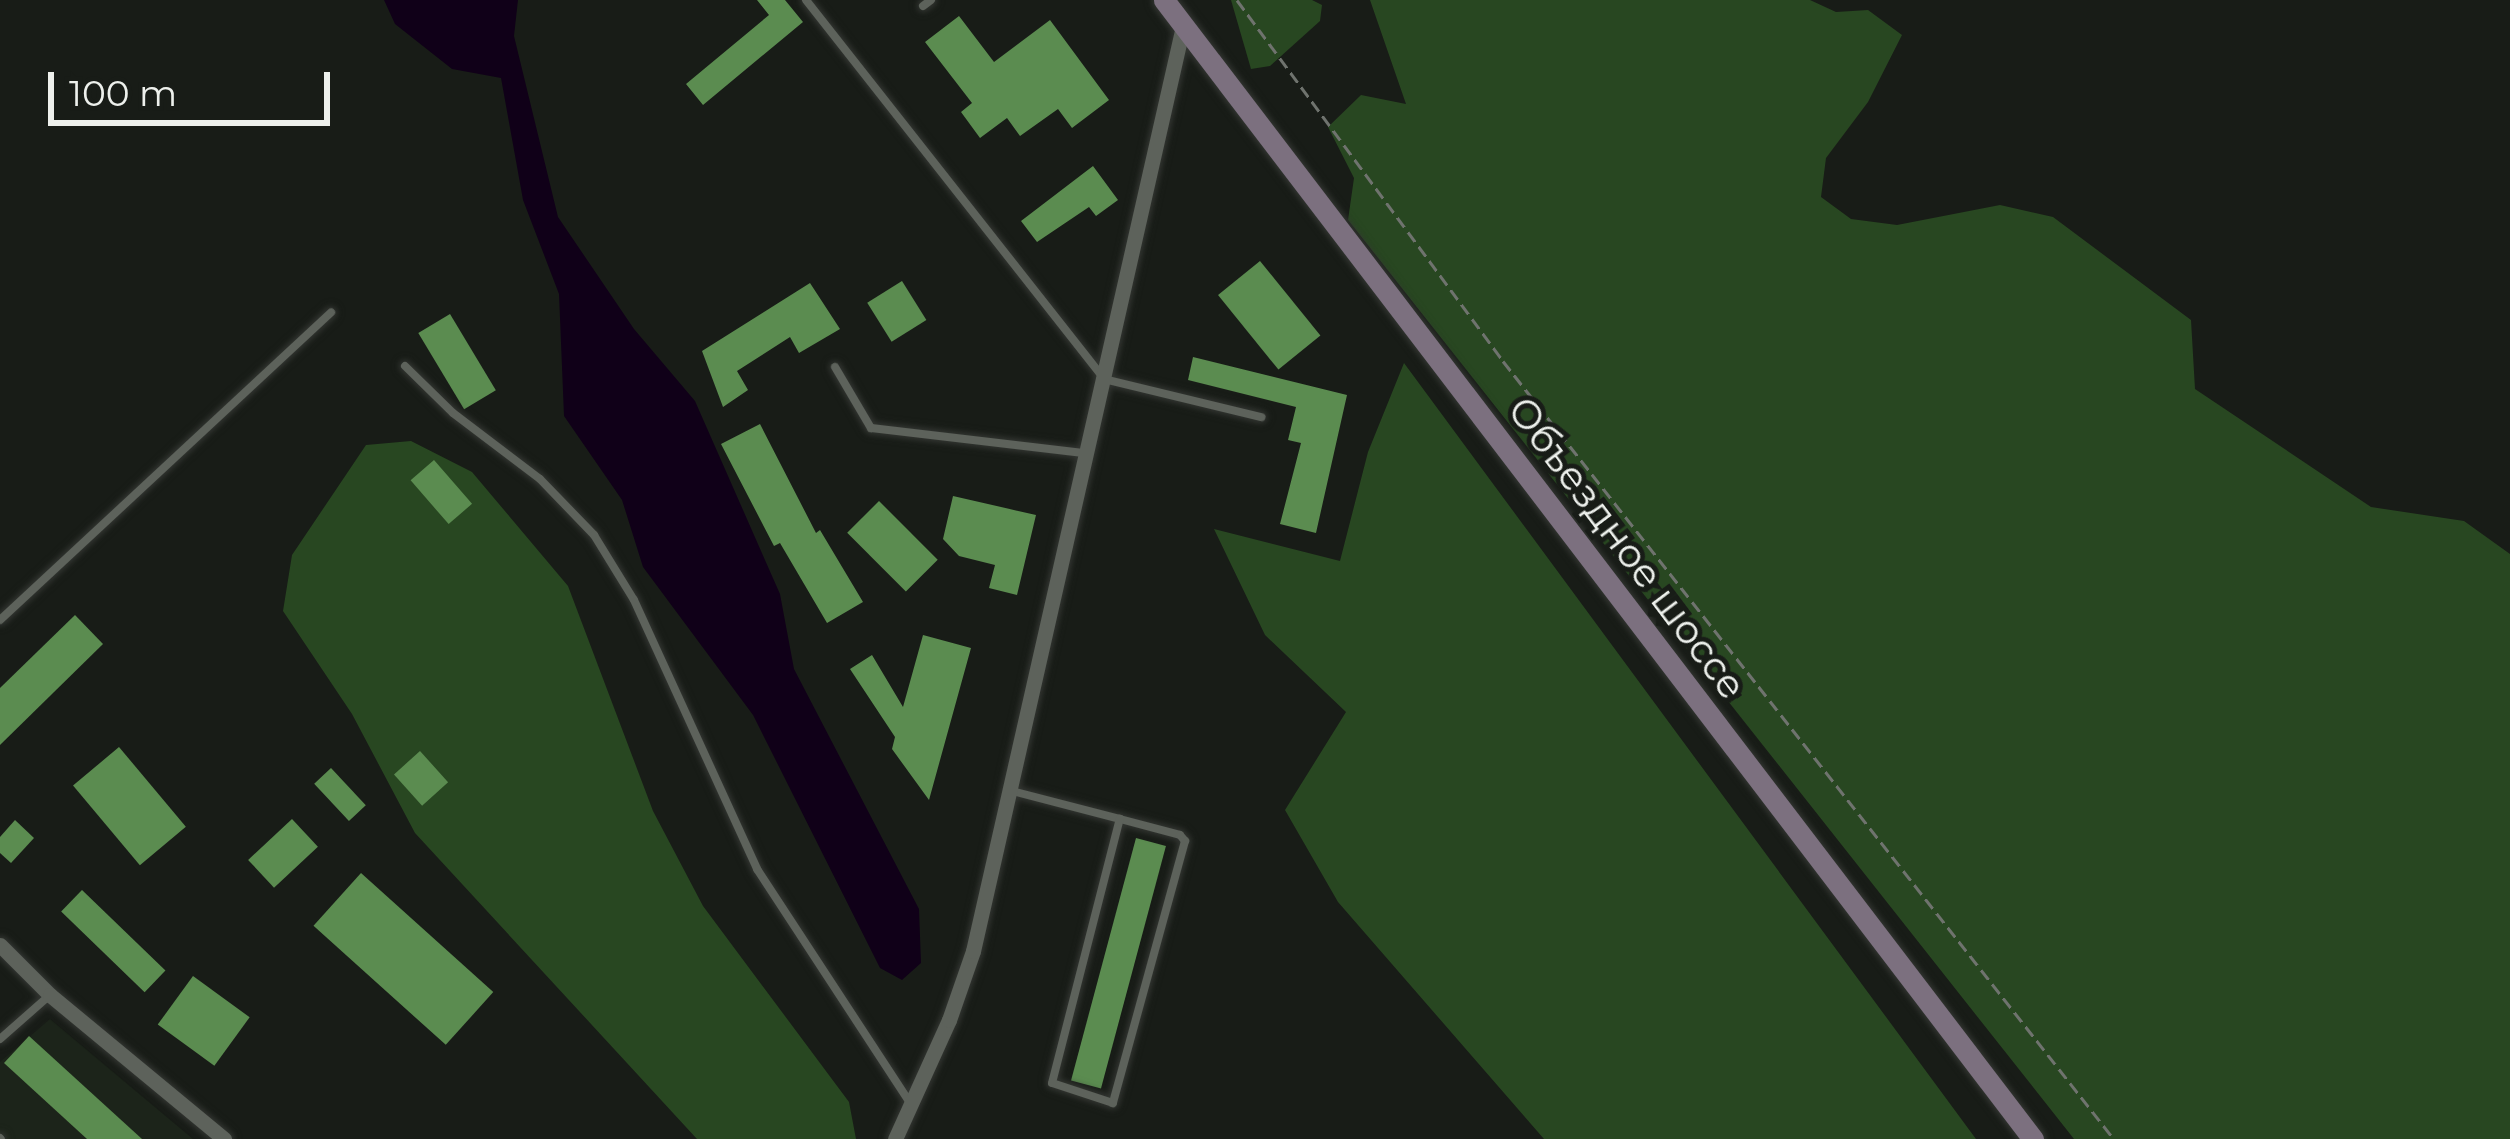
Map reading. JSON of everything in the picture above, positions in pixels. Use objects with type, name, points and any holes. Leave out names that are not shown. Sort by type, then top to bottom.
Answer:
[{"type":"main road","name":"Объездное шоссе","points":[[1164,0],[2033,1139]]},
{"type":"street","points":[[895,1139],[973,951],[1183,26]]},
{"type":"street","points":[[0,945],[50,994],[224,1139]]},
{"type":"lane","points":[[806,0],[1104,379],[1262,417]]},
{"type":"lane","points":[[0,620],[331,312]]},
{"type":"lane","points":[[405,366],[453,413],[540,479],[594,535],[634,600],[757,869],[911,1104]]},
{"type":"lane","points":[[835,367],[871,428],[1088,453]]},
{"type":"lane","points":[[1011,791],[1120,819],[1180,835],[1185,841],[1113,1103],[1052,1083],[1120,819]]},
{"type":"lane","points":[[0,1039],[50,994]]},
{"type":"path","points":[[1237,0],[1503,361],[2114,1139]]},
{"type":"shaded area","points":[[384,0],[518,0],[514,36],[558,217],[634,329],[695,401],[780,594],[794,669],[919,909],[921,963],[902,980],[880,968],[753,715],[643,567],[622,500],[564,416],[559,294],[523,200],[501,78],[452,69],[395,24]]},
{"type":"shaded area","points":[[50,1019],[193,1139],[0,1139],[0,1062]]},
{"type":"green space","points":[[1231,0],[1312,0],[1322,5],[1320,21],[1270,66],[1251,69]]},
{"type":"green space","points":[[1370,0],[1810,0],[1836,12],[1868,10],[1902,35],[1868,102],[1826,158],[1821,197],[1851,219],[1897,225],[2000,205],[2053,217],[2191,320],[2195,389],[2371,507],[2464,521],[2510,554],[2510,1139],[2074,1139],[1348,220],[1354,178],[1328,127],[1361,95],[1406,104]]},
{"type":"green space","points":[[1404,363],[1976,1139],[1544,1139],[1338,902],[1285,810],[1346,712],[1265,635],[1214,529],[1340,561],[1368,452]]},
{"type":"green space","points":[[411,441],[472,472],[568,586],[653,811],[703,906],[849,1102],[856,1139],[697,1139],[415,833],[352,714],[283,611],[292,555],[366,445]]},
{"type":"building","points":[[757,0],[785,0],[803,22],[703,105],[686,84],[769,15]]},
{"type":"building","points":[[959,16],[994,62],[1050,20],[1109,100],[1072,128],[1058,109],[1020,136],[1007,118],[980,138],[961,112],[972,103],[925,42]]},
{"type":"building","points":[[1093,166],[1118,200],[1096,216],[1089,207],[1037,242],[1021,221]]},
{"type":"building","points":[[1260,261],[1320,336],[1278,370],[1218,295]]},
{"type":"building","points":[[902,281],[926,320],[892,342],[867,303]]},
{"type":"building","points":[[810,283],[840,329],[799,353],[790,337],[737,371],[748,390],[723,407],[702,351]]},
{"type":"building","points":[[450,314],[496,390],[464,409],[418,333]]},
{"type":"building","points":[[1193,357],[1347,395],[1316,533],[1280,524],[1301,443],[1288,440],[1296,407],[1188,380]]},
{"type":"building","points":[[760,424],[816,533],[820,530],[863,602],[827,623],[780,543],[774,546],[721,444]]},
{"type":"building","points":[[434,460],[472,504],[449,524],[411,480]]},
{"type":"building","points":[[953,496],[1036,515],[1017,595],[989,588],[995,565],[959,556],[943,539]]},
{"type":"building","points":[[879,501],[938,560],[906,592],[847,533]]},
{"type":"building","points":[[75,615],[103,644],[0,745],[0,688]]},
{"type":"building","points":[[923,635],[971,648],[929,800],[892,749],[895,737],[850,669],[872,655],[903,707]]},
{"type":"building","points":[[119,747],[186,827],[140,865],[73,786]]},
{"type":"building","points":[[420,751],[448,782],[422,806],[394,774]]},
{"type":"building","points":[[331,768],[366,805],[349,821],[314,784]]},
{"type":"building","points":[[292,819],[318,847],[274,888],[248,860]]},
{"type":"building","points":[[15,820],[34,838],[11,863],[0,853],[0,837]]},
{"type":"building","points":[[1136,838],[1166,846],[1101,1088],[1071,1080]]},
{"type":"building","points":[[361,873],[493,992],[446,1045],[313,926]]},
{"type":"building","points":[[82,890],[165,971],[145,992],[61,912]]},
{"type":"building","points":[[193,976],[250,1017],[214,1066],[158,1025]]},
{"type":"building","points":[[29,1036],[142,1139],[87,1139],[4,1063]]}]
